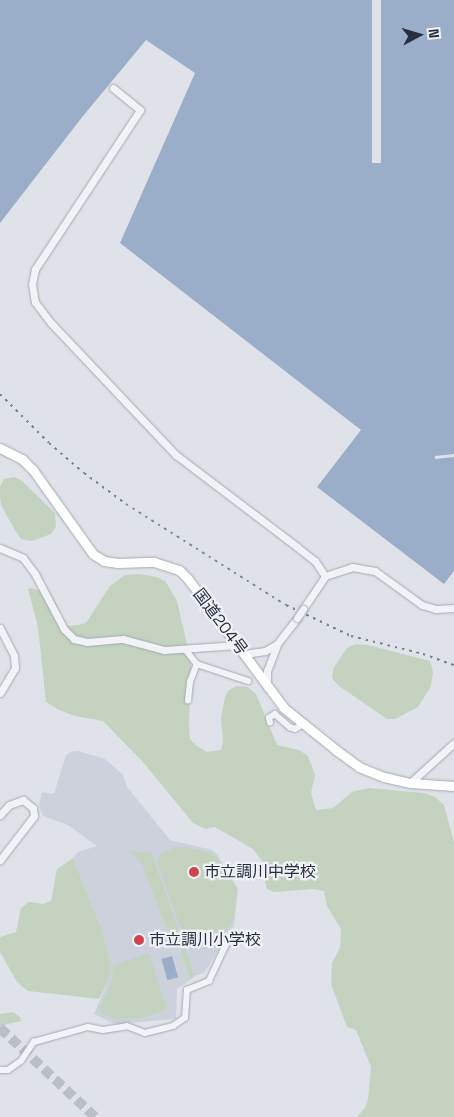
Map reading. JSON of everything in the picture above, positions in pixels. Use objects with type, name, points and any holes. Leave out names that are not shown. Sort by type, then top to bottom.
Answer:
[{"type":"highway","name":"国道204号","points":[[0,448],[22,460],[33,470],[93,554],[104,561],[118,564],[154,562],[179,570],[188,579],[238,645],[268,688],[284,708],[302,725],[359,767],[384,777],[410,783],[454,786]]},
{"type":"street","points":[[113,88],[140,110],[35,269],[32,284],[35,302],[51,323],[176,455],[309,556],[325,576]]},
{"type":"street","points":[[0,548],[23,558],[35,574],[64,629],[74,639],[87,642],[123,639],[135,641],[152,648],[186,650],[238,645]]},
{"type":"street","points":[[268,688],[268,671],[277,644],[325,576],[352,567],[366,568],[375,571],[422,605],[436,609],[454,608]]},
{"type":"street","points":[[0,628],[14,656],[15,668],[0,693]]},
{"type":"street","points":[[244,654],[265,651],[277,644]]},
{"type":"street","points":[[186,650],[197,664],[248,681]]},
{"type":"street","points":[[188,701],[190,682],[197,664]]},
{"type":"street","points":[[270,724],[269,718],[274,714],[295,729],[302,725]]},
{"type":"street","points":[[410,783],[424,768],[438,760],[454,743]]},
{"type":"street","points":[[0,815],[9,805],[23,800],[33,808],[34,816],[0,860]]},
{"type":"street","points":[[0,1070],[8,1070],[21,1061],[34,1042],[88,1027],[104,1030],[127,1026],[145,1033],[174,1026],[186,1018],[186,990],[208,981],[225,946],[233,936]]},
{"type":"shaded area","points":[[78,751],[105,759],[123,775],[127,787],[170,840],[212,850],[217,854],[238,889],[234,926],[204,973],[195,976],[152,853],[140,861],[165,925],[180,949],[190,980],[177,989],[176,1019],[115,1024],[94,1014],[109,979],[111,964],[102,930],[73,858],[78,852],[97,846],[68,825],[43,816],[39,806],[42,792],[54,794],[66,755]]},
{"type":"green space","points":[[14,477],[21,480],[55,513],[56,527],[51,534],[32,541],[21,539],[16,532],[1,505],[0,497],[0,487],[4,479]]},
{"type":"green space","points":[[139,574],[157,577],[166,582],[177,601],[191,662],[190,739],[197,746],[207,752],[221,750],[223,741],[221,718],[225,697],[228,691],[236,686],[247,687],[256,694],[277,745],[299,750],[308,756],[315,775],[311,793],[316,810],[333,808],[352,792],[369,788],[424,793],[435,797],[444,805],[454,843],[454,1117],[357,1117],[365,1108],[368,1099],[371,1067],[356,1030],[347,1027],[331,984],[332,963],[340,948],[341,929],[327,906],[324,891],[313,889],[274,892],[267,889],[265,882],[269,874],[268,869],[253,849],[215,827],[206,829],[193,823],[143,762],[103,721],[75,716],[59,710],[46,702],[38,627],[28,589],[32,588],[51,595],[61,617],[68,626],[78,625],[86,623],[110,586],[125,575]]},
{"type":"green space","points":[[356,644],[368,645],[430,661],[433,671],[431,686],[418,707],[395,719],[387,719],[339,686],[332,678],[334,667],[347,648]]},
{"type":"green space","points":[[178,846],[212,853],[217,857],[237,889],[233,920],[226,931],[186,943],[157,861],[160,854]]},
{"type":"green space","points":[[128,851],[152,853],[195,976],[190,980],[180,949],[165,925],[140,861]]},
{"type":"green space","points":[[73,858],[102,930],[111,964],[109,979],[99,999],[28,991],[17,982],[0,952],[0,937],[16,932],[21,908],[29,902],[43,904],[51,901],[57,869]]},
{"type":"green space","points":[[149,953],[167,1009],[142,1018],[117,1019],[101,1013],[100,1009],[112,979],[113,966]]},
{"type":"green space","points":[[13,1012],[20,1017],[21,1021],[4,1025],[4,1034],[0,1037],[0,1014]]},
{"type":"water","points":[[0,0],[454,0],[454,454],[435,456],[435,459],[454,457],[454,571],[444,584],[317,487],[361,430],[120,243],[195,73],[146,40],[83,116],[0,223]]},
{"type":"water","points":[[172,956],[178,977],[167,980],[161,959]]},
{"type":"pier","points":[[372,0],[381,0],[381,163],[372,163]]},
{"type":"tunnel","points":[[0,1028],[95,1117]]},
{"type":"railway","points":[[0,394],[49,443],[84,473],[126,504],[286,605],[351,636],[423,654],[454,665]]},
{"type":"place","name":"市立調川中学校","points":[[194,872]]},
{"type":"place","name":"市立調川小学校","points":[[139,940]]}]
